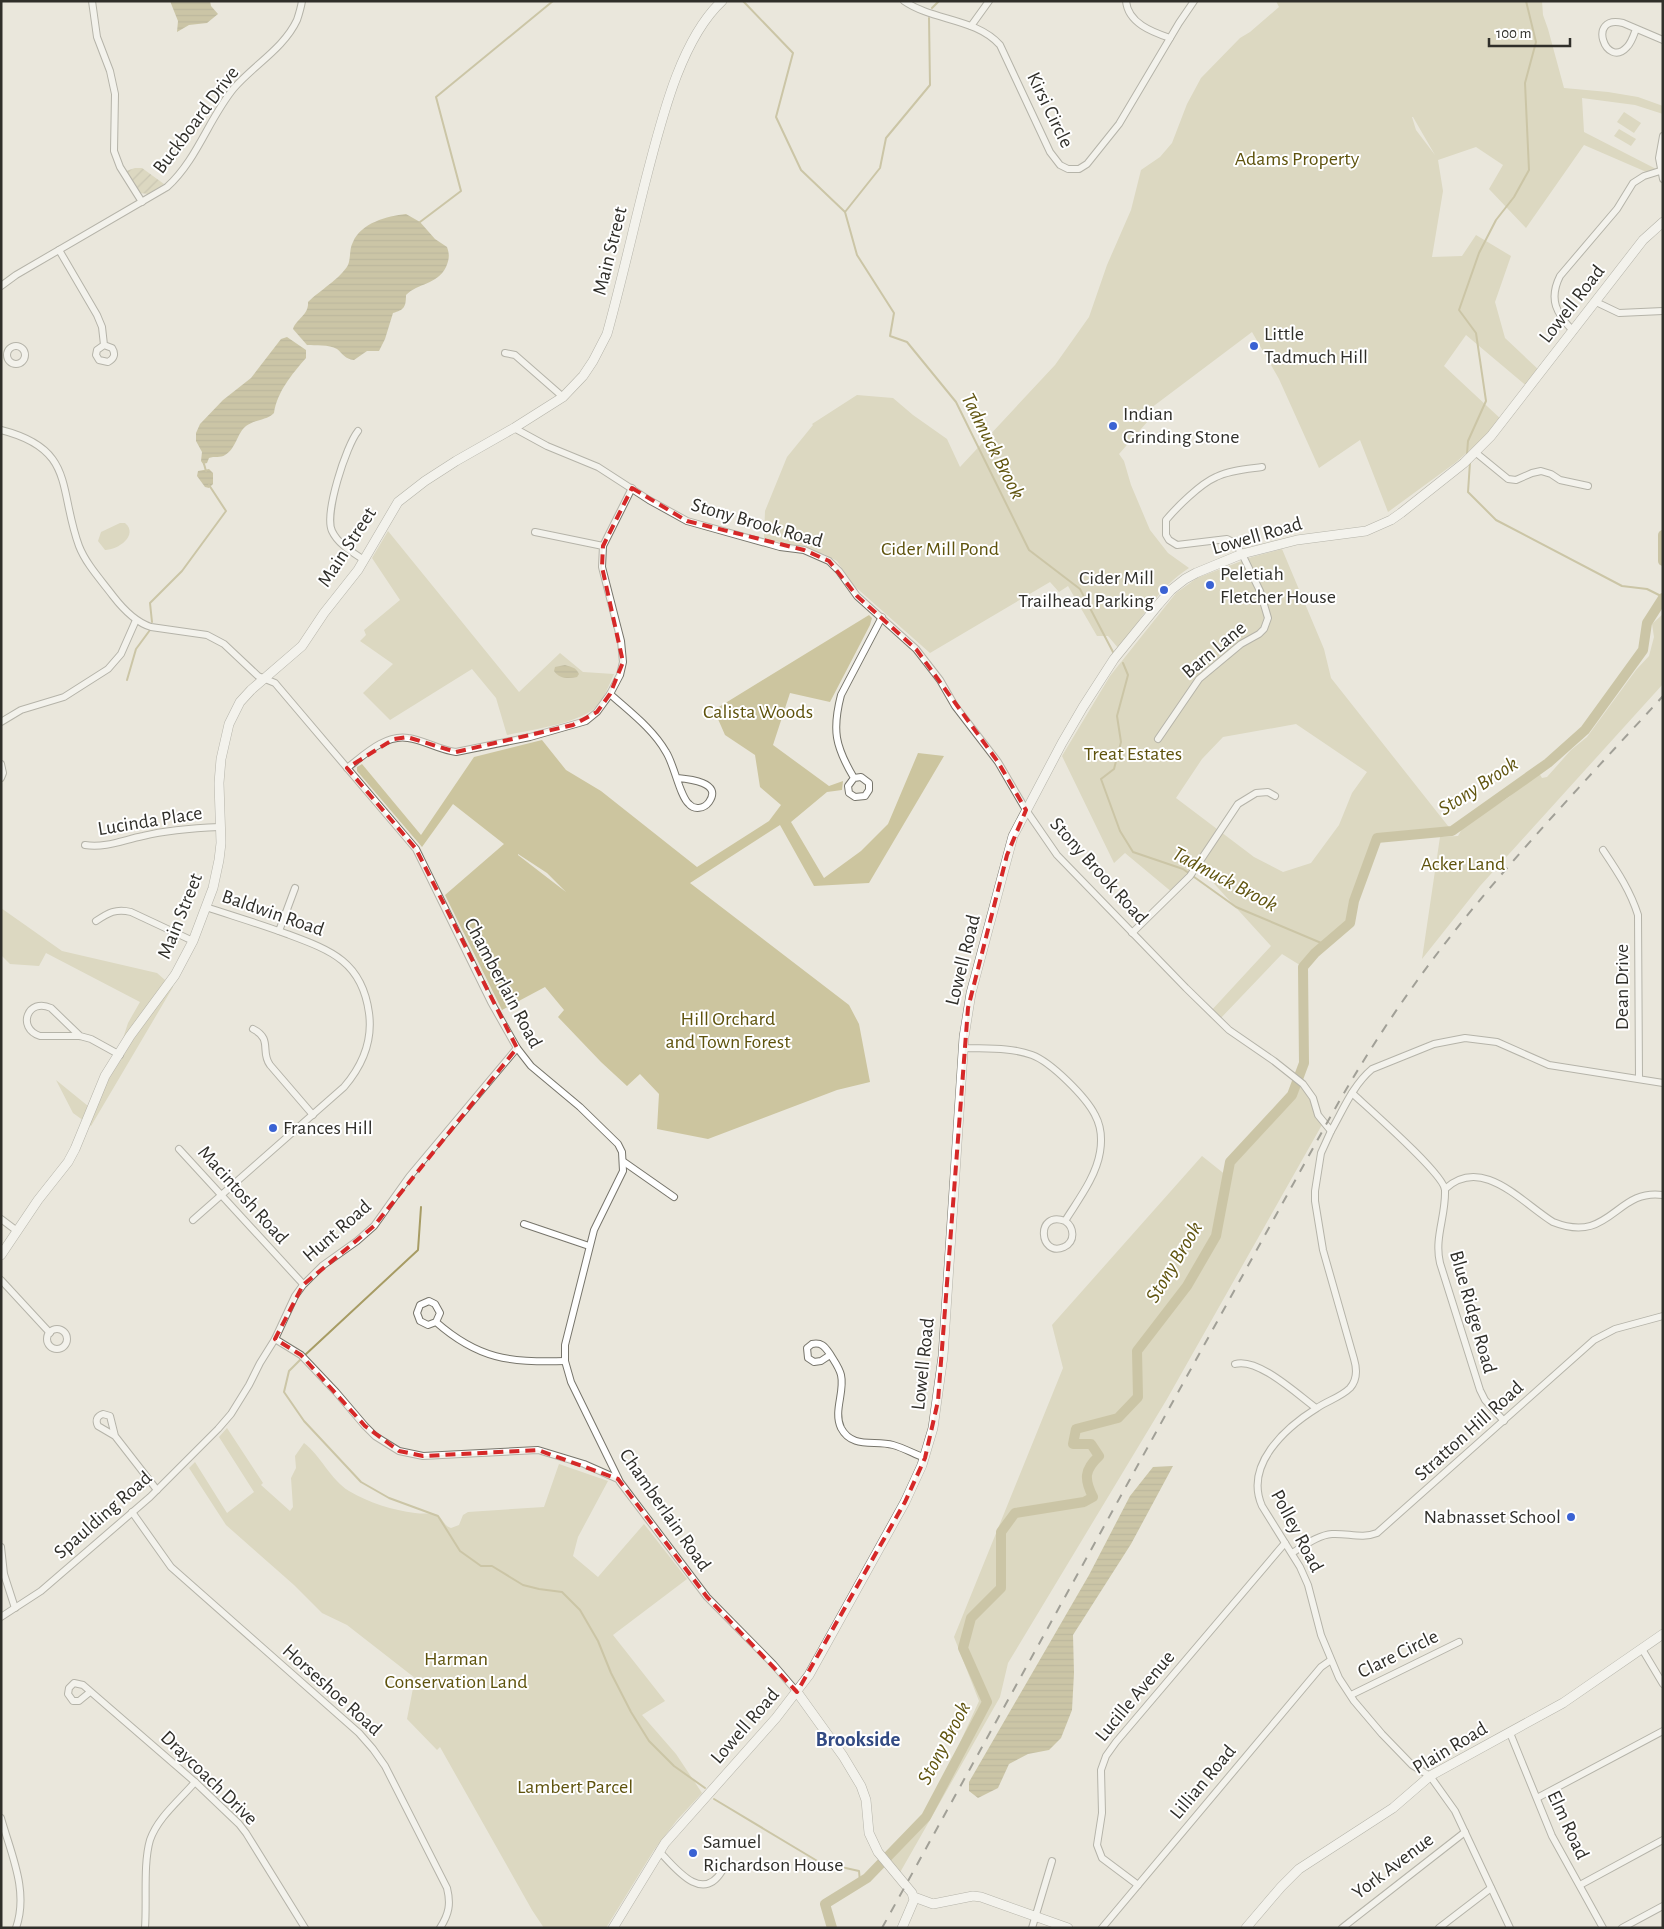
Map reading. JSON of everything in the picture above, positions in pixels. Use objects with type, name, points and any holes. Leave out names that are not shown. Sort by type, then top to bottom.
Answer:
[{"type":"street","name":"Buckboard Drive","points":[[92,1],[97,37],[110,71],[115,94],[114,151],[120,166],[142,202]]},
{"type":"street","name":"Buckboard Drive","points":[[1,286],[16,275],[167,187],[178,176],[235,87],[285,38],[297,20],[302,1]]},
{"type":"street","name":"Main Street","points":[[1,1255],[38,1200],[68,1162],[100,1087],[130,1036],[175,975],[192,941],[206,907],[219,860],[221,843],[219,782],[221,760],[229,724],[240,702],[302,646],[364,560],[392,510],[405,495],[456,461],[514,428],[562,397],[583,376],[607,334],[665,111],[691,44],[722,1]]},
{"type":"street","name":"Kirsi Circle","points":[[904,1],[927,13],[971,26],[992,36],[1000,45],[1050,152],[1060,165],[1072,170],[1079,169],[1087,164],[1107,140],[1194,1]]},
{"type":"street","points":[[971,26],[989,1]]},
{"type":"street","points":[[1126,1],[1128,11],[1135,20],[1156,33],[1170,38]]},
{"type":"street","points":[[1636,29],[1629,45],[1621,51],[1616,52],[1607,48],[1602,41],[1603,31],[1608,24],[1613,22],[1623,23],[1663,40]]},
{"type":"street","points":[[1663,136],[1659,152],[1660,171],[1663,179]]},
{"type":"street","points":[[1573,331],[1560,317],[1556,308],[1555,288],[1560,276],[1617,210],[1633,183],[1644,176],[1660,171]]},
{"type":"street","name":"Lowell Road","points":[[613,1928],[659,1851],[675,1830],[797,1692],[809,1675],[905,1502],[925,1458],[935,1421],[943,1356],[963,1048],[969,1000],[1013,836],[1062,742],[1096,685],[1114,659],[1158,605],[1171,590],[1185,579],[1242,554],[1297,540],[1366,531],[1380,526],[1401,514],[1475,452],[1497,428],[1643,240],[1663,222]]},
{"type":"street","points":[[59,250],[97,316],[102,327],[104,345]]},
{"type":"street","points":[[1596,302],[1613,312],[1624,314],[1663,311]]},
{"type":"street","points":[[505,353],[515,355],[562,397]]},
{"type":"street","name":"Stony Brook Road","points":[[514,428],[547,446],[598,467],[649,500],[687,521],[780,547],[804,550],[821,556],[836,568],[857,596],[916,649],[940,680],[955,706],[998,762],[1026,810],[1057,855],[1229,1030],[1303,1084],[1311,1095],[1318,1115],[1331,1131]]},
{"type":"street","name":"Chamberlain Road","points":[[1,430],[11,432],[44,448],[55,461],[62,476],[74,528],[83,554],[117,600],[136,620],[151,627],[207,635],[224,644],[258,676],[276,683],[416,849],[491,1002],[517,1048],[531,1066],[580,1107],[610,1136],[622,1152],[624,1162],[620,1178],[603,1210],[589,1246],[565,1345],[564,1361],[577,1397],[618,1479],[707,1597],[773,1664],[797,1692]]},
{"type":"street","points":[[358,431],[353,438],[337,484],[331,505],[330,525],[335,536],[347,549],[364,560]]},
{"type":"street","points":[[1475,452],[1508,479],[1519,479],[1538,471],[1552,474],[1560,480],[1588,486]]},
{"type":"street","points":[[1242,554],[1237,545],[1229,540],[1177,545],[1168,537],[1165,524],[1176,509],[1215,477],[1239,470],[1262,467]]},
{"type":"street","points":[[347,768],[378,745],[394,739],[407,737],[444,751],[456,752],[530,738],[586,721],[596,712],[610,694],[620,675],[623,662],[621,641],[602,567],[603,546],[632,488]]},
{"type":"street","points":[[535,532],[603,546]]},
{"type":"street","name":"Barn Lane","points":[[1158,739],[1199,679],[1240,644],[1259,634],[1267,623],[1268,616],[1260,591],[1242,554]]},
{"type":"street","points":[[854,778],[839,750],[836,738],[837,708],[841,694],[882,617]]},
{"type":"street","points":[[1,722],[21,710],[64,697],[108,669],[121,654],[136,620]]},
{"type":"street","points":[[610,694],[639,720],[660,743],[668,755],[685,799],[690,806],[702,807],[709,802],[711,798],[710,790],[704,783],[677,778]]},
{"type":"street","points":[[1,764],[3,773],[1,778]]},
{"type":"street","points":[[1132,933],[1190,876],[1240,801],[1260,792],[1268,792],[1275,796]]},
{"type":"street","name":"Lucinda Place","points":[[86,845],[122,843],[142,836],[220,827]]},
{"type":"street","name":"Dean Drive","points":[[1602,850],[1622,878],[1632,897],[1638,915],[1637,1019],[1639,1078]]},
{"type":"street","points":[[279,931],[295,888]]},
{"type":"street","name":"Baldwin Road","points":[[193,1220],[344,1087],[362,1062],[369,1037],[370,1021],[368,1007],[360,983],[346,964],[336,955],[311,942],[206,907]]},
{"type":"street","points":[[96,921],[112,911],[131,912],[192,941]]},
{"type":"street","points":[[80,1036],[55,1011],[46,1006],[37,1006],[29,1012],[27,1017],[28,1026],[35,1034],[40,1036],[80,1036],[91,1039],[120,1055]]},
{"type":"street","points":[[253,1029],[260,1032],[264,1039],[267,1061],[313,1114]]},
{"type":"street","points":[[1331,1131],[1352,1093],[1365,1074],[1372,1068],[1434,1044],[1465,1038],[1497,1042],[1549,1065],[1663,1083]]},
{"type":"street","name":"Hunt Road","points":[[218,1429],[240,1401],[303,1284],[322,1266],[357,1241],[374,1226],[409,1177],[517,1048]]},
{"type":"street","points":[[963,1048],[1008,1049],[1038,1057],[1060,1074],[1096,1115],[1101,1133],[1098,1162],[1065,1221]]},
{"type":"street","points":[[1352,1093],[1421,1159],[1443,1184],[1445,1189],[1451,1184],[1474,1176],[1492,1180],[1553,1222],[1562,1226],[1581,1228],[1602,1222],[1638,1197],[1656,1194],[1663,1195]]},
{"type":"street","name":"Polley Road","points":[[1331,1131],[1321,1153],[1315,1190],[1316,1216],[1323,1250],[1354,1359],[1356,1373],[1354,1382],[1348,1389],[1316,1408],[1283,1436],[1262,1464],[1257,1476],[1256,1489],[1259,1500],[1292,1553],[1308,1585],[1321,1635],[1339,1678],[1350,1696],[1403,1756],[1412,1765],[1430,1776],[1447,1798],[1510,1928]]},
{"type":"street","name":"Macintosh Road","points":[[179,1149],[303,1284]]},
{"type":"street","points":[[624,1162],[674,1197]]},
{"type":"street","name":"Blue Ridge Road","points":[[1445,1189],[1438,1241],[1440,1263],[1480,1390],[1485,1400],[1504,1421]]},
{"type":"street","points":[[1,1219],[17,1231]]},
{"type":"street","points":[[1056,1219],[1065,1221],[1072,1228],[1073,1232],[1070,1242],[1058,1248],[1049,1245],[1043,1232],[1047,1223],[1056,1219]]},
{"type":"street","points":[[524,1224],[589,1246]]},
{"type":"street","points":[[1,1280],[50,1332]]},
{"type":"street","name":"Stratton Hill Road","points":[[1292,1553],[1316,1539],[1328,1535],[1340,1534],[1366,1537],[1377,1533],[1598,1337],[1615,1329],[1663,1316]]},
{"type":"street","points":[[436,1322],[463,1344],[485,1354],[503,1358],[564,1361]]},
{"type":"street","points":[[275,1339],[301,1355],[375,1436],[399,1451],[423,1456],[538,1450],[584,1464],[618,1479]]},
{"type":"street","points":[[830,1355],[841,1376],[842,1391],[838,1417],[840,1426],[845,1434],[858,1442],[893,1445],[925,1458]]},
{"type":"street","points":[[1235,1364],[1240,1362],[1261,1369],[1316,1408]]},
{"type":"street","name":"Spaulding Road","points":[[1,1617],[41,1591],[157,1490],[218,1429]]},
{"type":"street","points":[[114,1436],[157,1490]]},
{"type":"street","name":"Horseshoe Road","points":[[132,1512],[171,1567],[359,1734],[376,1753],[447,1888],[450,1906],[440,1928]]},
{"type":"street","name":"Lucille Avenue","points":[[1138,1885],[1102,1858],[1098,1849],[1097,1841],[1102,1813],[1100,1774],[1104,1761],[1116,1742],[1285,1543]]},
{"type":"street","points":[[1,1547],[4,1574],[15,1608]]},
{"type":"street","name":"Plain Road","points":[[1246,1928],[1299,1869],[1393,1808],[1430,1776],[1563,1703],[1663,1634]]},
{"type":"street","name":"Clare Circle","points":[[1350,1696],[1459,1642]]},
{"type":"street","points":[[1642,1648],[1663,1684]]},
{"type":"street","name":"Lillian Road","points":[[1102,1928],[1321,1667],[1331,1660]]},
{"type":"street","name":"Draycoach Drive","points":[[90,1692],[195,1782],[231,1816],[246,1833],[305,1928]]},
{"type":"street","points":[[797,1692],[843,1756],[861,1786],[866,1800],[870,1833],[883,1860],[910,1889],[914,1897],[933,1904],[973,1896],[981,1897],[1068,1928]]},
{"type":"street","points":[[1537,1798],[1663,1731]]},
{"type":"street","name":"Elm Road","points":[[1510,1733],[1552,1836],[1603,1928]]},
{"type":"street","points":[[144,1928],[148,1851],[151,1838],[162,1819],[195,1782]]},
{"type":"street","points":[[1,1818],[21,1892],[20,1914],[16,1928]]},
{"type":"street","name":"York Avenue","points":[[1342,1928],[1352,1918],[1465,1832]]},
{"type":"street","points":[[1580,1885],[1663,1840]]},
{"type":"street","points":[[659,1851],[681,1875],[693,1882],[703,1884],[712,1882],[716,1880],[722,1871]]},
{"type":"street","points":[[1032,1928],[1052,1861]]},
{"type":"street","points":[[1439,1928],[1491,1888]]},
{"type":"street","points":[[902,1928],[914,1897]]},
{"type":"street","points":[[1622,1928],[1663,1906]]},
{"type":"highlighted area","points":[[632,488],[687,521],[804,550],[829,561],[857,596],[916,649],[998,762],[1026,810],[1007,855],[968,1008],[938,1401],[925,1458],[905,1502],[797,1692],[707,1597],[618,1479],[538,1450],[423,1456],[399,1451],[365,1426],[301,1355],[275,1339],[303,1285],[374,1226],[517,1048],[416,849],[347,768],[394,739],[407,737],[456,752],[573,725],[597,712],[610,694],[623,662],[602,567],[603,546]]},
{"type":"green space","points":[[1276,1],[1542,1],[1543,15],[1564,88],[1638,97],[1663,106],[1663,114],[1635,105],[1582,98],[1584,132],[1660,171],[1651,174],[1584,145],[1526,228],[1489,189],[1503,165],[1476,147],[1438,160],[1443,191],[1432,257],[1462,256],[1476,235],[1511,256],[1495,302],[1505,338],[1541,372],[1529,388],[1466,335],[1444,366],[1503,421],[1455,463],[1388,512],[1360,440],[1319,468],[1279,379],[1252,332],[1151,408],[1155,413],[1119,454],[1124,461],[1131,485],[1150,530],[1168,553],[1189,568],[1159,594],[1119,649],[1108,636],[1097,636],[1068,586],[1059,592],[1050,582],[930,653],[852,584],[837,561],[824,554],[764,538],[765,511],[787,457],[812,424],[857,395],[893,398],[947,439],[960,467],[1055,365],[1089,317],[1107,265],[1131,210],[1141,170],[1160,157],[1172,143],[1187,104],[1201,78],[1240,38],[1250,32],[1279,7]],"holes":[[[1413,117],[1435,155],[1416,130]]]},
{"type":"green space","points":[[1624,112],[1641,123],[1634,133],[1617,122]]},
{"type":"green space","points":[[1619,129],[1636,139],[1631,146],[1614,136]]},
{"type":"green space","points":[[142,168],[164,184],[148,194],[140,193],[126,171]]},
{"type":"green space","points":[[120,523],[125,523],[129,528],[128,537],[121,545],[105,550],[98,541],[101,532]]},
{"type":"green space","points":[[388,531],[519,692],[560,653],[583,672],[614,674],[598,705],[580,717],[569,721],[507,735],[496,698],[472,669],[390,720],[363,693],[393,664],[360,641],[366,635],[364,630],[400,600],[372,558]]},
{"type":"green space","name":"Treat Estates","points":[[1282,549],[1324,649],[1331,678],[1452,831],[1377,839],[1354,901],[1350,923],[1303,967],[1282,954],[1219,1020],[1210,1012],[1271,946],[1198,866],[1173,893],[1125,853],[1114,863],[1062,756],[1110,676],[1176,593],[1197,578],[1252,557]],"holes":[[[1296,724],[1367,772],[1352,793],[1339,825],[1311,863],[1283,872],[1254,857],[1176,798],[1202,759],[1223,737]]]},
{"type":"green space","name":"Acker Land","points":[[1663,614],[1663,684],[1480,886],[1422,959],[1440,837],[1458,836],[1463,827],[1509,797],[1534,775],[1539,773],[1542,778],[1547,777],[1571,750],[1587,737],[1636,670],[1649,656],[1654,637],[1652,624]]},
{"type":"green space","name":"Hill Orchard and Town Forest","points":[[869,615],[872,618],[830,702],[790,693],[773,745],[829,786],[843,781],[842,790],[827,792],[791,822],[824,878],[861,851],[888,824],[918,753],[944,756],[869,883],[814,886],[780,825],[690,883],[849,1005],[859,1024],[870,1082],[837,1090],[708,1139],[657,1129],[659,1094],[640,1074],[627,1086],[601,1062],[558,1017],[564,1010],[545,987],[502,1010],[445,895],[504,844],[453,804],[422,847],[357,771],[357,767],[362,764],[421,835],[474,757],[542,740],[566,770],[601,791],[697,867],[769,821],[781,805],[760,787],[755,755],[725,735],[714,710]],"holes":[[[518,854],[547,873],[566,892]]]},
{"type":"green space","points":[[1,908],[62,951],[157,973],[173,987],[91,1126],[73,1113],[56,1080],[88,1106],[117,1057],[128,1023],[140,1002],[46,953],[39,966],[10,964],[1,955]]},
{"type":"green space","points":[[1303,1084],[1323,1123],[1167,1399],[1008,1663],[1000,1697],[898,1876],[886,1863],[926,1817],[979,1701],[954,1637],[1063,1368],[1052,1325],[1202,1156],[1227,1176],[1230,1162]]},
{"type":"green space","points":[[227,1428],[263,1483],[261,1485],[290,1511],[293,1507],[291,1478],[296,1468],[295,1456],[304,1443],[316,1454],[336,1480],[349,1491],[390,1508],[437,1515],[451,1528],[459,1525],[463,1515],[468,1512],[544,1507],[559,1464],[608,1481],[578,1537],[573,1556],[598,1577],[644,1524],[687,1579],[613,1635],[665,1701],[642,1715],[676,1754],[702,1793],[677,1820],[654,1850],[606,1928],[544,1928],[440,1747],[437,1750],[407,1719],[415,1678],[347,1625],[322,1613],[294,1585],[226,1525],[189,1468],[195,1462],[227,1513],[254,1492],[219,1437]]},
{"type":"shaded area","points":[[170,1],[210,1],[211,6],[218,14],[207,23],[189,25],[177,32],[178,21]]},
{"type":"shaded area","points":[[406,214],[420,222],[435,239],[447,247],[449,253],[448,260],[442,273],[433,281],[416,288],[406,295],[404,307],[400,311],[393,313],[379,351],[367,351],[354,360],[346,357],[334,347],[307,345],[293,329],[307,310],[308,302],[345,270],[357,235],[368,225],[375,222]]},
{"type":"shaded area","points":[[287,337],[306,350],[306,358],[282,391],[274,413],[246,426],[229,452],[222,456],[209,458],[207,463],[203,464],[201,461],[202,452],[196,441],[196,433],[200,424],[223,400],[251,378],[281,339]]},
{"type":"shaded area","points":[[209,469],[213,473],[213,484],[209,488],[205,487],[197,476],[198,471]]},
{"type":"shaded area","points":[[565,665],[576,670],[579,674],[577,677],[564,678],[556,674],[554,671],[555,667]]},
{"type":"shaded area","points":[[1173,1466],[1131,1544],[1073,1635],[1074,1673],[1072,1710],[1061,1738],[1049,1750],[1028,1754],[1009,1764],[998,1788],[978,1798],[969,1791],[969,1782],[1089,1575],[1130,1496],[1153,1467]]},
{"type":"waterway","points":[[420,222],[461,191],[436,97],[553,1]]},
{"type":"waterway","name":"Tadmuck Brook","points":[[743,1],[793,53],[776,117],[801,170],[845,212],[857,255],[894,313],[890,336],[907,342],[956,402],[1029,550],[1080,589],[1113,652]]},
{"type":"waterway","points":[[932,8],[939,1]]},
{"type":"waterway","points":[[1467,454],[1468,441],[1486,401],[1476,333],[1459,310],[1479,253],[1496,220],[1514,197],[1529,170],[1525,83],[1536,42],[1526,1]]},
{"type":"waterway","points":[[845,212],[880,168],[886,138],[930,85],[929,18]]},
{"type":"waterway","points":[[1470,462],[1468,492],[1496,520],[1622,586],[1647,589],[1663,597]]},
{"type":"waterway","points":[[204,464],[206,471]]},
{"type":"waterway","points":[[152,622],[150,603],[182,571],[226,511],[209,485]]},
{"type":"waterway","name":"Stony Brook","points":[[1663,535],[1663,561]]},
{"type":"waterway","name":"Stony Brook","points":[[832,1928],[825,1904],[867,1878],[926,1817],[987,1702],[963,1648],[971,1618],[1001,1588],[1001,1532],[1015,1513],[1084,1502],[1093,1497],[1088,1485],[1087,1475],[1090,1466],[1099,1456],[1091,1444],[1073,1444],[1076,1429],[1118,1418],[1138,1397],[1137,1351],[1187,1286],[1216,1236],[1230,1162],[1292,1095],[1304,1063],[1303,967],[1315,953],[1350,923],[1354,901],[1377,838],[1452,831],[1548,763],[1585,730],[1643,650],[1647,623],[1663,598]]},
{"type":"waterway","points":[[127,680],[136,649],[150,630]]},
{"type":"waterway","name":"Tadmuck Brook","points":[[1123,663],[1128,675],[1117,716],[1121,742],[1114,769],[1101,779],[1120,831],[1133,852],[1183,869],[1236,907],[1326,945]]},
{"type":"waterway","points":[[305,1355],[418,1250],[421,1207]]},
{"type":"waterway","points":[[302,1358],[289,1371],[284,1392],[304,1421],[361,1482],[389,1498],[438,1516],[460,1551],[481,1566],[492,1566],[523,1585],[562,1592],[580,1610],[598,1641],[611,1673],[631,1712],[649,1741],[674,1766],[705,1788]]},
{"type":"waterway","points":[[714,1799],[819,1862],[859,1871],[860,1882]]},
{"type":"railway","points":[[882,1928],[1323,1130],[1398,1007],[1450,937],[1501,875],[1663,696]]},
{"type":"place","name":"Little Tadmuch Hill","points":[[1254,346]]},
{"type":"place","name":"Indian Grinding Stone","points":[[1113,426]]},
{"type":"place","name":"Peletiah Fletcher House","points":[[1210,585]]},
{"type":"place","name":"Cider Mill Trailhead Parking","points":[[1164,590]]},
{"type":"place","name":"Frances Hill","points":[[273,1128]]},
{"type":"place","name":"Nabnasset School","points":[[1571,1517]]},
{"type":"place","name":"Samuel Richardson House","points":[[693,1853]]},
{"type":"district","name":"Brookside","points":[[858,1739]]},
{"type":"park label","name":"Adams Property","points":[[1297,159]]},
{"type":"park label","name":"Cider Mill Pond","points":[[940,549]]},
{"type":"park label","name":"Calista Woods","points":[[758,712]]},
{"type":"park label","name":"Harman Conservation Land","points":[[456,1670]]},
{"type":"park label","name":"Lambert Parcel","points":[[575,1787]]}]
